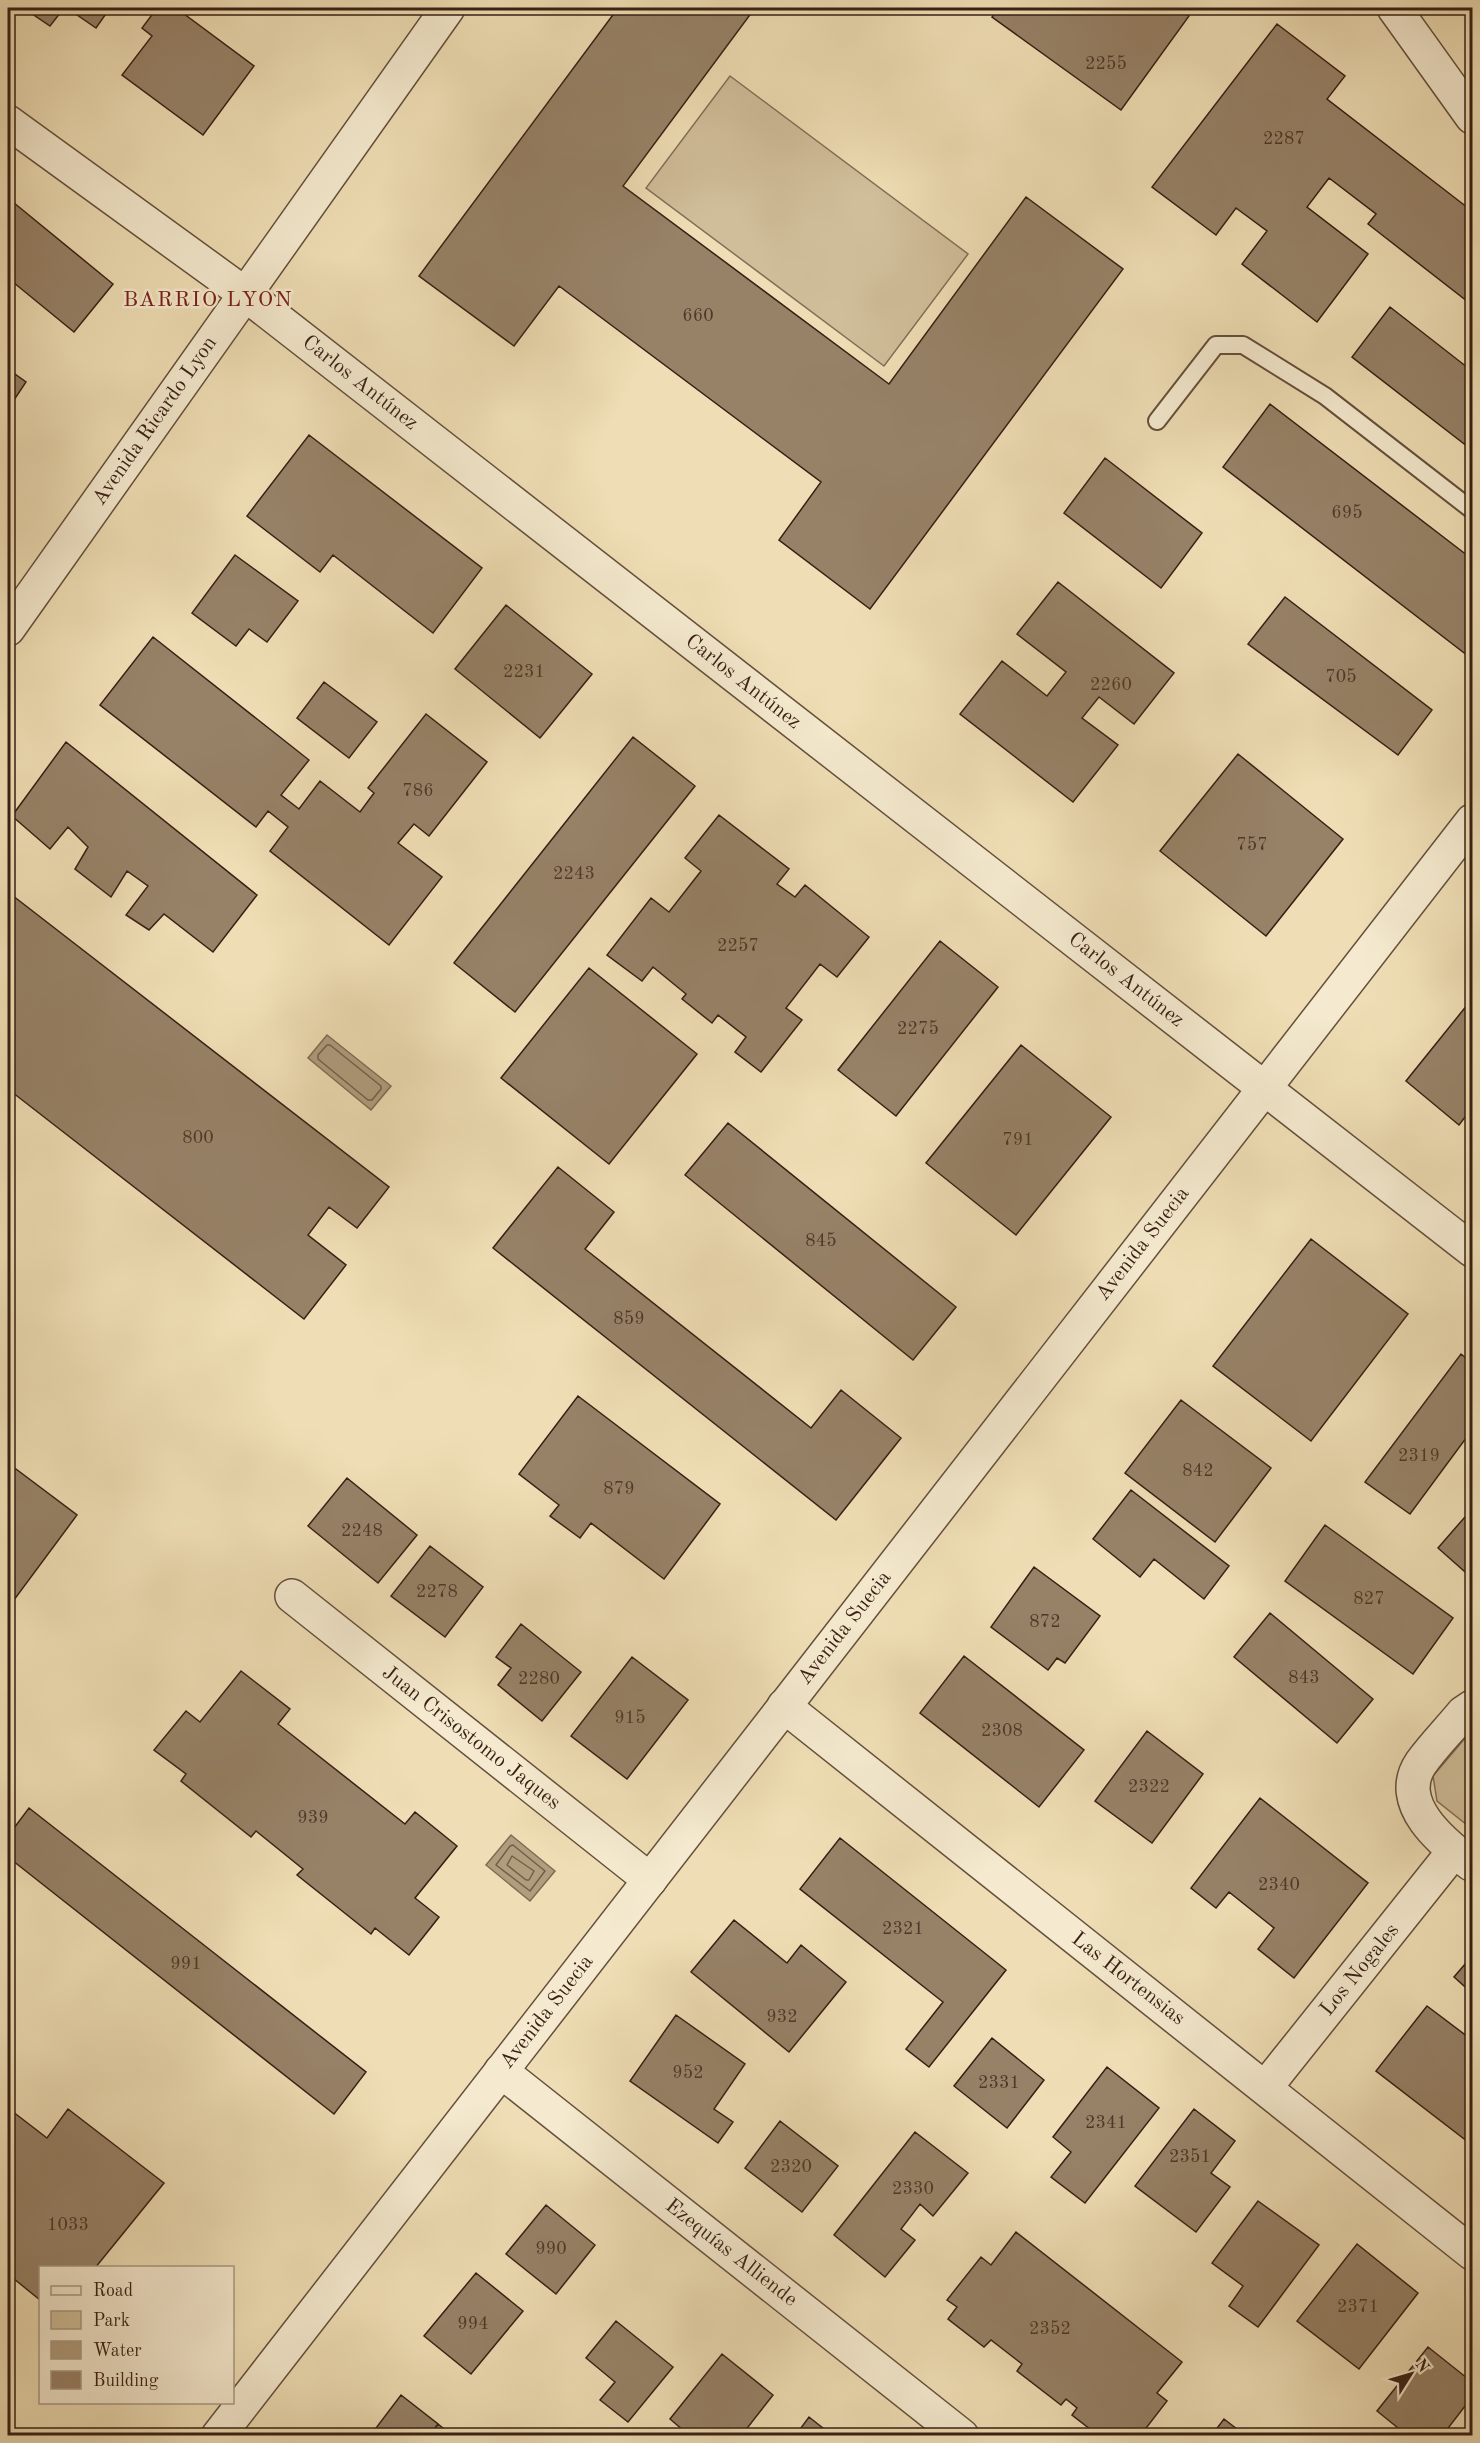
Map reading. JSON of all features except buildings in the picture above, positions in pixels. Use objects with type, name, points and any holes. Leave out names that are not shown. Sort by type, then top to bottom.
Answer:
[{"type":"street","name":"Avenida Ricardo Lyon","points":[[8,629],[448,8]]},
{"type":"street","points":[[1394,8],[1473,117]]},
{"type":"street","name":"Carlos Antúnez","points":[[8,122],[245,294],[1473,1250]]},
{"type":"street","name":"Avenida Suecia","points":[[228,2432],[501,2071],[1473,821]]},
{"type":"street","name":"Juan Crisostomo Jaques","points":[[292,1596],[650,1880]]},
{"type":"street","name":"Las Hortensias","points":[[784,1707],[1473,2253]]},
{"type":"street","name":"Los Nogales","points":[[1265,2088],[1463,1858],[1421,1818],[1412,1790],[1420,1765],[1463,1713],[1473,1707]]},
{"type":"street","name":"Ezequías Alliende","points":[[501,2071],[962,2436]]},
{"type":"lane","points":[[1157,421],[1216,345],[1243,345],[1325,396],[1473,510]]},
{"type":"green space","points":[[730,76],[968,254],[884,366],[646,188]]},
{"type":"green space","points":[[1472,1730],[1472,1829],[1437,1801],[1433,1776]]},
{"type":"water","points":[[327,1035],[391,1086],[371,1110],[308,1058]]},
{"type":"water","points":[[511,1835],[555,1871],[530,1901],[486,1865]]},
{"type":"district","name":"BARRIO LYON","points":[[208,300]]}]
